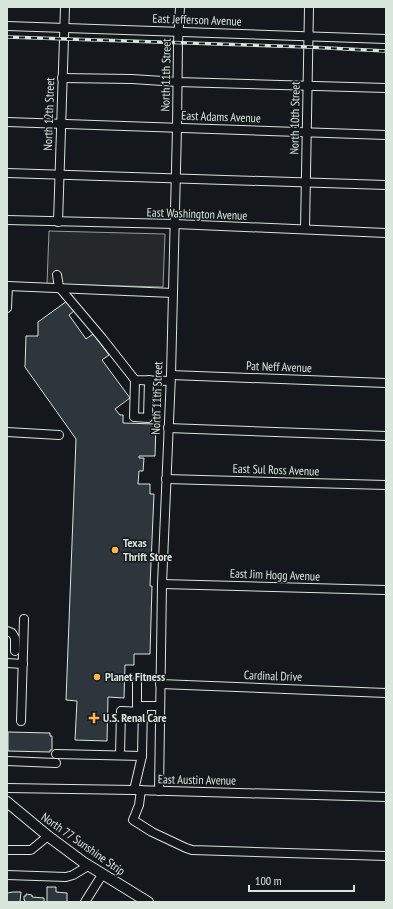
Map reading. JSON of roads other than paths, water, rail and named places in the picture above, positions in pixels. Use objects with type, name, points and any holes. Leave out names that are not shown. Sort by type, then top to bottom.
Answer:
[{"type":"main road","name":"North 77 Sunshine Strip","points":[[7,802],[48,836],[88,866],[148,902]]},
{"type":"street","name":"North 12th Street","points":[[58,222],[65,7]]},
{"type":"street","name":"North 11th Street","points":[[159,791],[159,706],[162,584],[173,293],[180,7]]},
{"type":"street","name":"North 10th Street","points":[[305,229],[309,7]]},
{"type":"street","name":"East Jefferson Avenue","points":[[7,26],[386,39]]},
{"type":"street","points":[[62,78],[132,79],[308,86],[335,85],[386,88]]},
{"type":"street","name":"East Adams Avenue","points":[[7,122],[386,135]]},
{"type":"street","points":[[7,173],[386,184]]},
{"type":"street","name":"East Washington Avenue","points":[[7,220],[175,224],[386,232]]},
{"type":"street","points":[[57,274],[59,287],[135,380],[134,417],[148,418],[149,380]]},
{"type":"street","points":[[7,308],[8,286],[173,293]]},
{"type":"street","name":"Pat Neff Avenue","points":[[135,380],[170,378],[386,383]]},
{"type":"street","points":[[168,428],[386,436]]},
{"type":"street","points":[[7,432],[59,435]]},
{"type":"street","name":"East Sul Ross Avenue","points":[[166,479],[386,485]]},
{"type":"street","name":"East Jim Hogg Avenue","points":[[162,584],[386,590]]},
{"type":"street","points":[[15,651],[24,619]]},
{"type":"street","points":[[7,631],[12,632],[14,636],[15,651],[23,664],[21,721]]},
{"type":"street","points":[[7,664],[23,664]]},
{"type":"street","points":[[137,681],[136,706],[143,709]]},
{"type":"street","name":"Cardinal Drive","points":[[160,684],[386,692]]},
{"type":"street","points":[[120,756],[121,711],[159,706]]},
{"type":"street","points":[[143,709],[142,756],[137,790],[138,805],[133,820],[152,832],[186,848],[386,856]]},
{"type":"street","points":[[56,754],[142,756]]},
{"type":"street","points":[[7,762],[56,764]]},
{"type":"street","name":"East Austin Avenue","points":[[7,788],[386,797]]},
{"type":"street","points":[[7,850],[31,850],[48,836]]},
{"type":"street","points":[[7,875],[66,877],[73,875],[88,866]]},
{"type":"street","points":[[85,902],[102,875]]},
{"type":"railway","points":[[7,37],[386,51]]},
{"type":"place","name":"Texas Thrift Store","points":[[115,550]]},
{"type":"place","name":"Planet Fitness","points":[[97,677]]},
{"type":"place","name":"U.S. Renal Care","points":[[94,718]]}]
